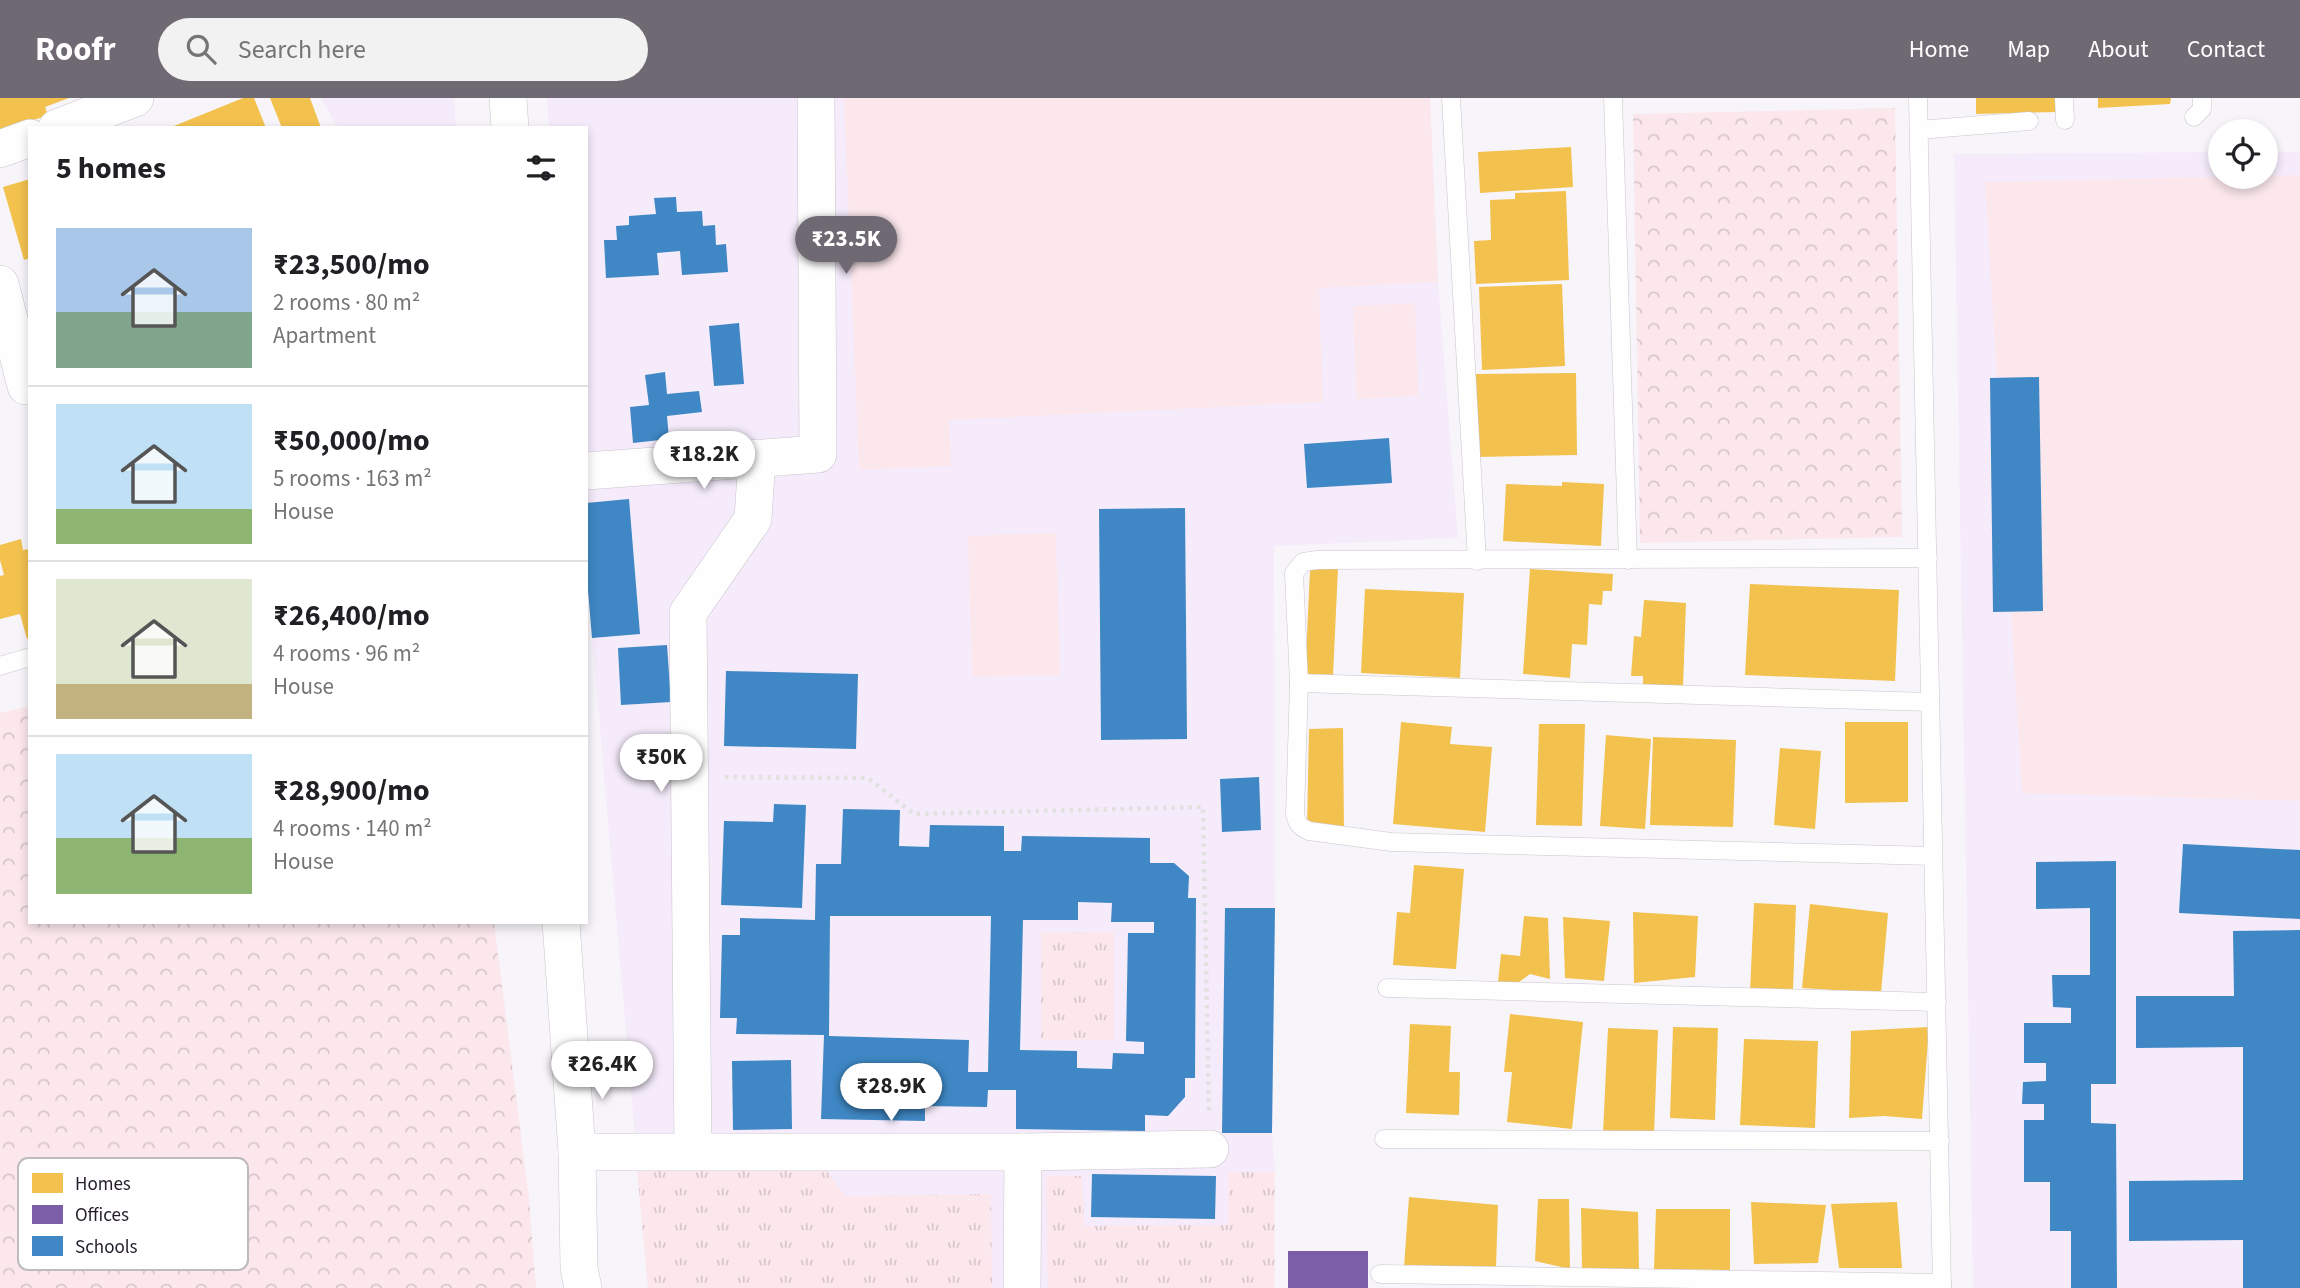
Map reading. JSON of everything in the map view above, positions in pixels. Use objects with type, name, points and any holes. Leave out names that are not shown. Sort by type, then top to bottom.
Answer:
[{"type":"street","points":[[62,126],[135,98]]},
{"type":"street","points":[[508,98],[510,126]]},
{"type":"street","points":[[588,471],[818,454],[816,98]]},
{"type":"street","points":[[0,149],[28,139]]},
{"type":"street","points":[[19,390],[0,286],[28,277]]},
{"type":"street","points":[[693,1151],[688,613],[752,519],[757,458]]},
{"type":"street","points":[[561,924],[576,1152],[579,1268],[583,1288]]},
{"type":"street","points":[[576,1152],[1023,1152],[1210,1149]]},
{"type":"street","points":[[1022,1288],[1023,1152]]},
{"type":"lane","points":[[1451,98],[1477,561]]},
{"type":"lane","points":[[1613,98],[1628,560]]},
{"type":"lane","points":[[1380,1274],[1942,1285],[1918,98]]},
{"type":"lane","points":[[2064,98],[2065,120]]},
{"type":"lane","points":[[2194,117],[2202,110],[2202,98]]},
{"type":"lane","points":[[1919,130],[2029,121]]},
{"type":"lane","points":[[1928,558],[1303,562],[1294,573],[1299,683],[1295,814],[1296,821],[1309,831],[1391,842],[1933,856]]},
{"type":"lane","points":[[0,666],[28,658]]},
{"type":"lane","points":[[1299,683],[1930,702]]},
{"type":"lane","points":[[1387,988],[1937,1002]]},
{"type":"lane","points":[[1384,1139],[1940,1141]]},
{"type":"path","points":[[689,777],[868,778],[914,814],[1203,807],[1210,1149]]},
{"type":"shaded area","points":[[321,98],[454,98],[456,126],[337,126]]},
{"type":"shaded area","points":[[547,98],[1430,98],[1438,282],[1458,538],[1274,546],[1275,908],[1272,1133],[1275,1172],[1275,1288],[648,1288],[588,589],[588,126],[549,126]]},
{"type":"shaded area","points":[[2208,152],[2208,189],[2278,189],[2278,152],[2300,152],[2300,1288],[1973,1288],[1954,154]]},
{"type":"green space","points":[[844,98],[1430,98],[1438,282],[1319,288],[1323,402],[949,420],[951,466],[859,470]]},
{"type":"green space","points":[[1895,108],[1902,537],[1640,543],[1633,114]]},
{"type":"green space","points":[[2278,175],[2300,175],[2300,801],[2022,793],[1985,182],[2208,177],[2208,189],[2278,189]]},
{"type":"green space","points":[[1415,303],[1418,396],[1356,399],[1353,306]]},
{"type":"green space","points":[[1056,533],[1060,675],[972,677],[968,536]]},
{"type":"green space","points":[[28,706],[28,924],[494,924],[529,1199],[536,1288],[0,1288],[0,713]]},
{"type":"green space","points":[[1114,932],[1114,1040],[1041,1040],[1041,933]]},
{"type":"green space","points":[[823,1166],[845,1196],[991,1194],[992,1288],[648,1288],[637,1171]]},
{"type":"green space","points":[[1228,1172],[1275,1172],[1275,1288],[1048,1288],[1046,1176],[1082,1176],[1084,1226],[1228,1225]]},
{"type":"building: Homes","points":[[0,98],[69,98],[45,107],[48,115],[0,132]]},
{"type":"building: Homes","points":[[243,98],[254,98],[265,126],[174,126]]},
{"type":"building: Homes","points":[[270,98],[310,98],[320,126],[281,126]]},
{"type":"building: Homes","points":[[1976,98],[2056,98],[2057,112],[1976,114]]},
{"type":"building: Homes","points":[[2098,98],[2171,98],[2170,104],[2098,108]]},
{"type":"building: Homes","points":[[1571,147],[1573,187],[1480,193],[1478,152]]},
{"type":"building: Homes","points":[[28,180],[28,259],[24,260],[3,187]]},
{"type":"building: Homes","points":[[1566,191],[1569,280],[1476,284],[1474,241],[1491,240],[1490,200],[1515,199],[1515,193]]},
{"type":"building: Homes","points":[[1562,284],[1565,366],[1482,370],[1479,287]]},
{"type":"building: Homes","points":[[1576,373],[1577,455],[1476,457],[1475,374]]},
{"type":"building: Homes","points":[[1562,482],[1604,484],[1601,546],[1503,541],[1506,484],[1562,486]]},
{"type":"building: Homes","points":[[21,539],[23,550],[28,549],[28,639],[20,614],[0,619],[0,576],[4,575],[0,545]]},
{"type":"building: Homes","points":[[1338,568],[1333,676],[1305,678],[1310,570]]},
{"type":"building: Homes","points":[[1530,569],[1613,574],[1612,591],[1603,591],[1602,605],[1589,604],[1587,645],[1572,644],[1570,678],[1523,674]]},
{"type":"building: Homes","points":[[1750,584],[1899,590],[1895,681],[1745,675]]},
{"type":"building: Homes","points":[[1365,589],[1464,593],[1460,678],[1361,673]]},
{"type":"building: Homes","points":[[1644,600],[1686,603],[1683,687],[1643,686],[1643,676],[1631,676],[1634,636],[1641,637]]},
{"type":"building: Homes","points":[[1401,722],[1452,727],[1450,744],[1492,747],[1485,832],[1393,824]]},
{"type":"building: Homes","points":[[1845,722],[1908,722],[1908,802],[1845,803]]},
{"type":"building: Homes","points":[[1539,724],[1585,724],[1582,826],[1536,825]]},
{"type":"building: Homes","points":[[1343,728],[1344,831],[1307,828],[1309,729]]},
{"type":"building: Homes","points":[[1606,735],[1651,739],[1645,829],[1600,826]]},
{"type":"building: Homes","points":[[1653,737],[1736,740],[1733,827],[1650,825]]},
{"type":"building: Homes","points":[[1780,748],[1821,751],[1815,829],[1774,825]]},
{"type":"building: Homes","points":[[1414,865],[1464,869],[1456,969],[1393,965],[1397,912],[1410,913]]},
{"type":"building: Homes","points":[[1754,903],[1796,905],[1793,990],[1750,992]]},
{"type":"building: Homes","points":[[1810,904],[1888,913],[1881,993],[1802,988]]},
{"type":"building: Homes","points":[[1633,912],[1698,916],[1695,977],[1634,983]]},
{"type":"building: Homes","points":[[1524,916],[1548,918],[1550,979],[1530,974],[1515,985],[1498,982],[1501,954],[1520,956]]},
{"type":"building: Homes","points":[[1563,917],[1610,921],[1604,981],[1565,978]]},
{"type":"building: Homes","points":[[1510,1014],[1583,1022],[1572,1129],[1507,1122],[1512,1072],[1504,1072]]},
{"type":"building: Homes","points":[[1410,1024],[1451,1026],[1449,1072],[1460,1072],[1459,1115],[1406,1113]]},
{"type":"building: Homes","points":[[1673,1027],[1718,1028],[1715,1120],[1670,1118]]},
{"type":"building: Homes","points":[[1929,1027],[1922,1119],[1884,1116],[1849,1118],[1851,1031]]},
{"type":"building: Homes","points":[[1608,1028],[1658,1030],[1654,1135],[1603,1133]]},
{"type":"building: Homes","points":[[1744,1039],[1818,1041],[1815,1128],[1740,1125]]},
{"type":"building: Homes","points":[[1409,1197],[1498,1205],[1496,1267],[1404,1267]]},
{"type":"building: Homes","points":[[1538,1199],[1569,1199],[1570,1269],[1535,1261]]},
{"type":"building: Homes","points":[[1751,1202],[1826,1205],[1818,1263],[1754,1264]]},
{"type":"building: Homes","points":[[1897,1202],[1902,1268],[1839,1268],[1831,1204]]},
{"type":"building: Homes","points":[[1581,1208],[1638,1212],[1639,1269],[1582,1269]]},
{"type":"building: Homes","points":[[1656,1209],[1730,1209],[1730,1270],[1654,1269]]},
{"type":"building: Offices","points":[[1288,1251],[1368,1251],[1368,1288],[1288,1288]]},
{"type":"building: Schools","points":[[676,197],[677,212],[702,211],[703,226],[715,225],[716,245],[726,244],[728,272],[682,275],[680,251],[657,253],[659,275],[606,278],[604,240],[617,240],[616,226],[629,225],[629,216],[656,214],[654,198]]},
{"type":"building: Schools","points":[[739,323],[744,384],[714,386],[709,326]]},
{"type":"building: Schools","points":[[665,372],[667,394],[699,391],[702,412],[667,416],[669,439],[633,443],[630,407],[649,405],[645,375]]},
{"type":"building: Schools","points":[[2039,377],[2043,611],[1993,612],[1990,378]]},
{"type":"building: Schools","points":[[1389,438],[1392,483],[1307,488],[1304,444]]},
{"type":"building: Schools","points":[[629,499],[640,634],[592,638],[588,590],[588,503]]},
{"type":"building: Schools","points":[[1185,508],[1187,739],[1101,740],[1099,509]]},
{"type":"building: Schools","points":[[667,645],[671,702],[621,705],[618,648]]},
{"type":"building: Schools","points":[[726,671],[858,674],[856,749],[724,746]]},
{"type":"building: Schools","points":[[1259,777],[1261,830],[1222,832],[1220,779]]},
{"type":"building: Schools","points":[[774,804],[806,805],[802,908],[721,905],[724,821],[773,822]]},
{"type":"building: Schools","points":[[843,809],[900,810],[899,846],[929,847],[930,825],[1004,826],[1004,851],[1021,851],[1022,836],[1150,838],[1150,863],[1174,863],[1189,876],[1188,898],[1196,898],[1195,1078],[1185,1078],[1185,1097],[1168,1116],[1145,1115],[1145,1131],[1016,1129],[1016,1090],[988,1090],[987,1107],[925,1106],[925,1121],[821,1119],[824,1035],[736,1034],[737,1018],[720,1018],[722,935],[740,935],[740,918],[815,920],[816,864],[841,864]],"holes":[[[1078,902],[1112,903],[1111,922],[1154,922],[1154,933],[1128,933],[1126,1041],[1144,1042],[1144,1054],[1113,1053],[1112,1069],[1077,1068],[1077,1051],[1020,1050],[1023,920],[1078,920]],[[830,916],[991,916],[988,1072],[968,1072],[969,1040],[829,1036]]]},
{"type":"building: Schools","points":[[2183,844],[2300,850],[2300,919],[2179,913]]},
{"type":"building: Schools","points":[[2116,861],[2116,1084],[2091,1084],[2091,1123],[2116,1124],[2117,1288],[2071,1288],[2071,1231],[2050,1231],[2050,1182],[2024,1182],[2024,1120],[2044,1120],[2044,1104],[2022,1104],[2023,1082],[2046,1081],[2046,1063],[2024,1063],[2024,1023],[2071,1023],[2071,1008],[2053,1007],[2052,975],[2090,975],[2090,908],[2036,909],[2036,862]]},
{"type":"building: Schools","points":[[1225,908],[1275,908],[1272,1133],[1222,1133]]},
{"type":"building: Schools","points":[[2300,930],[2300,1288],[2243,1288],[2243,1240],[2129,1241],[2129,1181],[2243,1180],[2243,1047],[2136,1048],[2136,996],[2234,996],[2233,931]]},
{"type":"building: Schools","points":[[791,1060],[792,1129],[733,1130],[732,1061]]},
{"type":"building: Schools","points":[[1092,1174],[1216,1176],[1215,1219],[1091,1217]]}]
